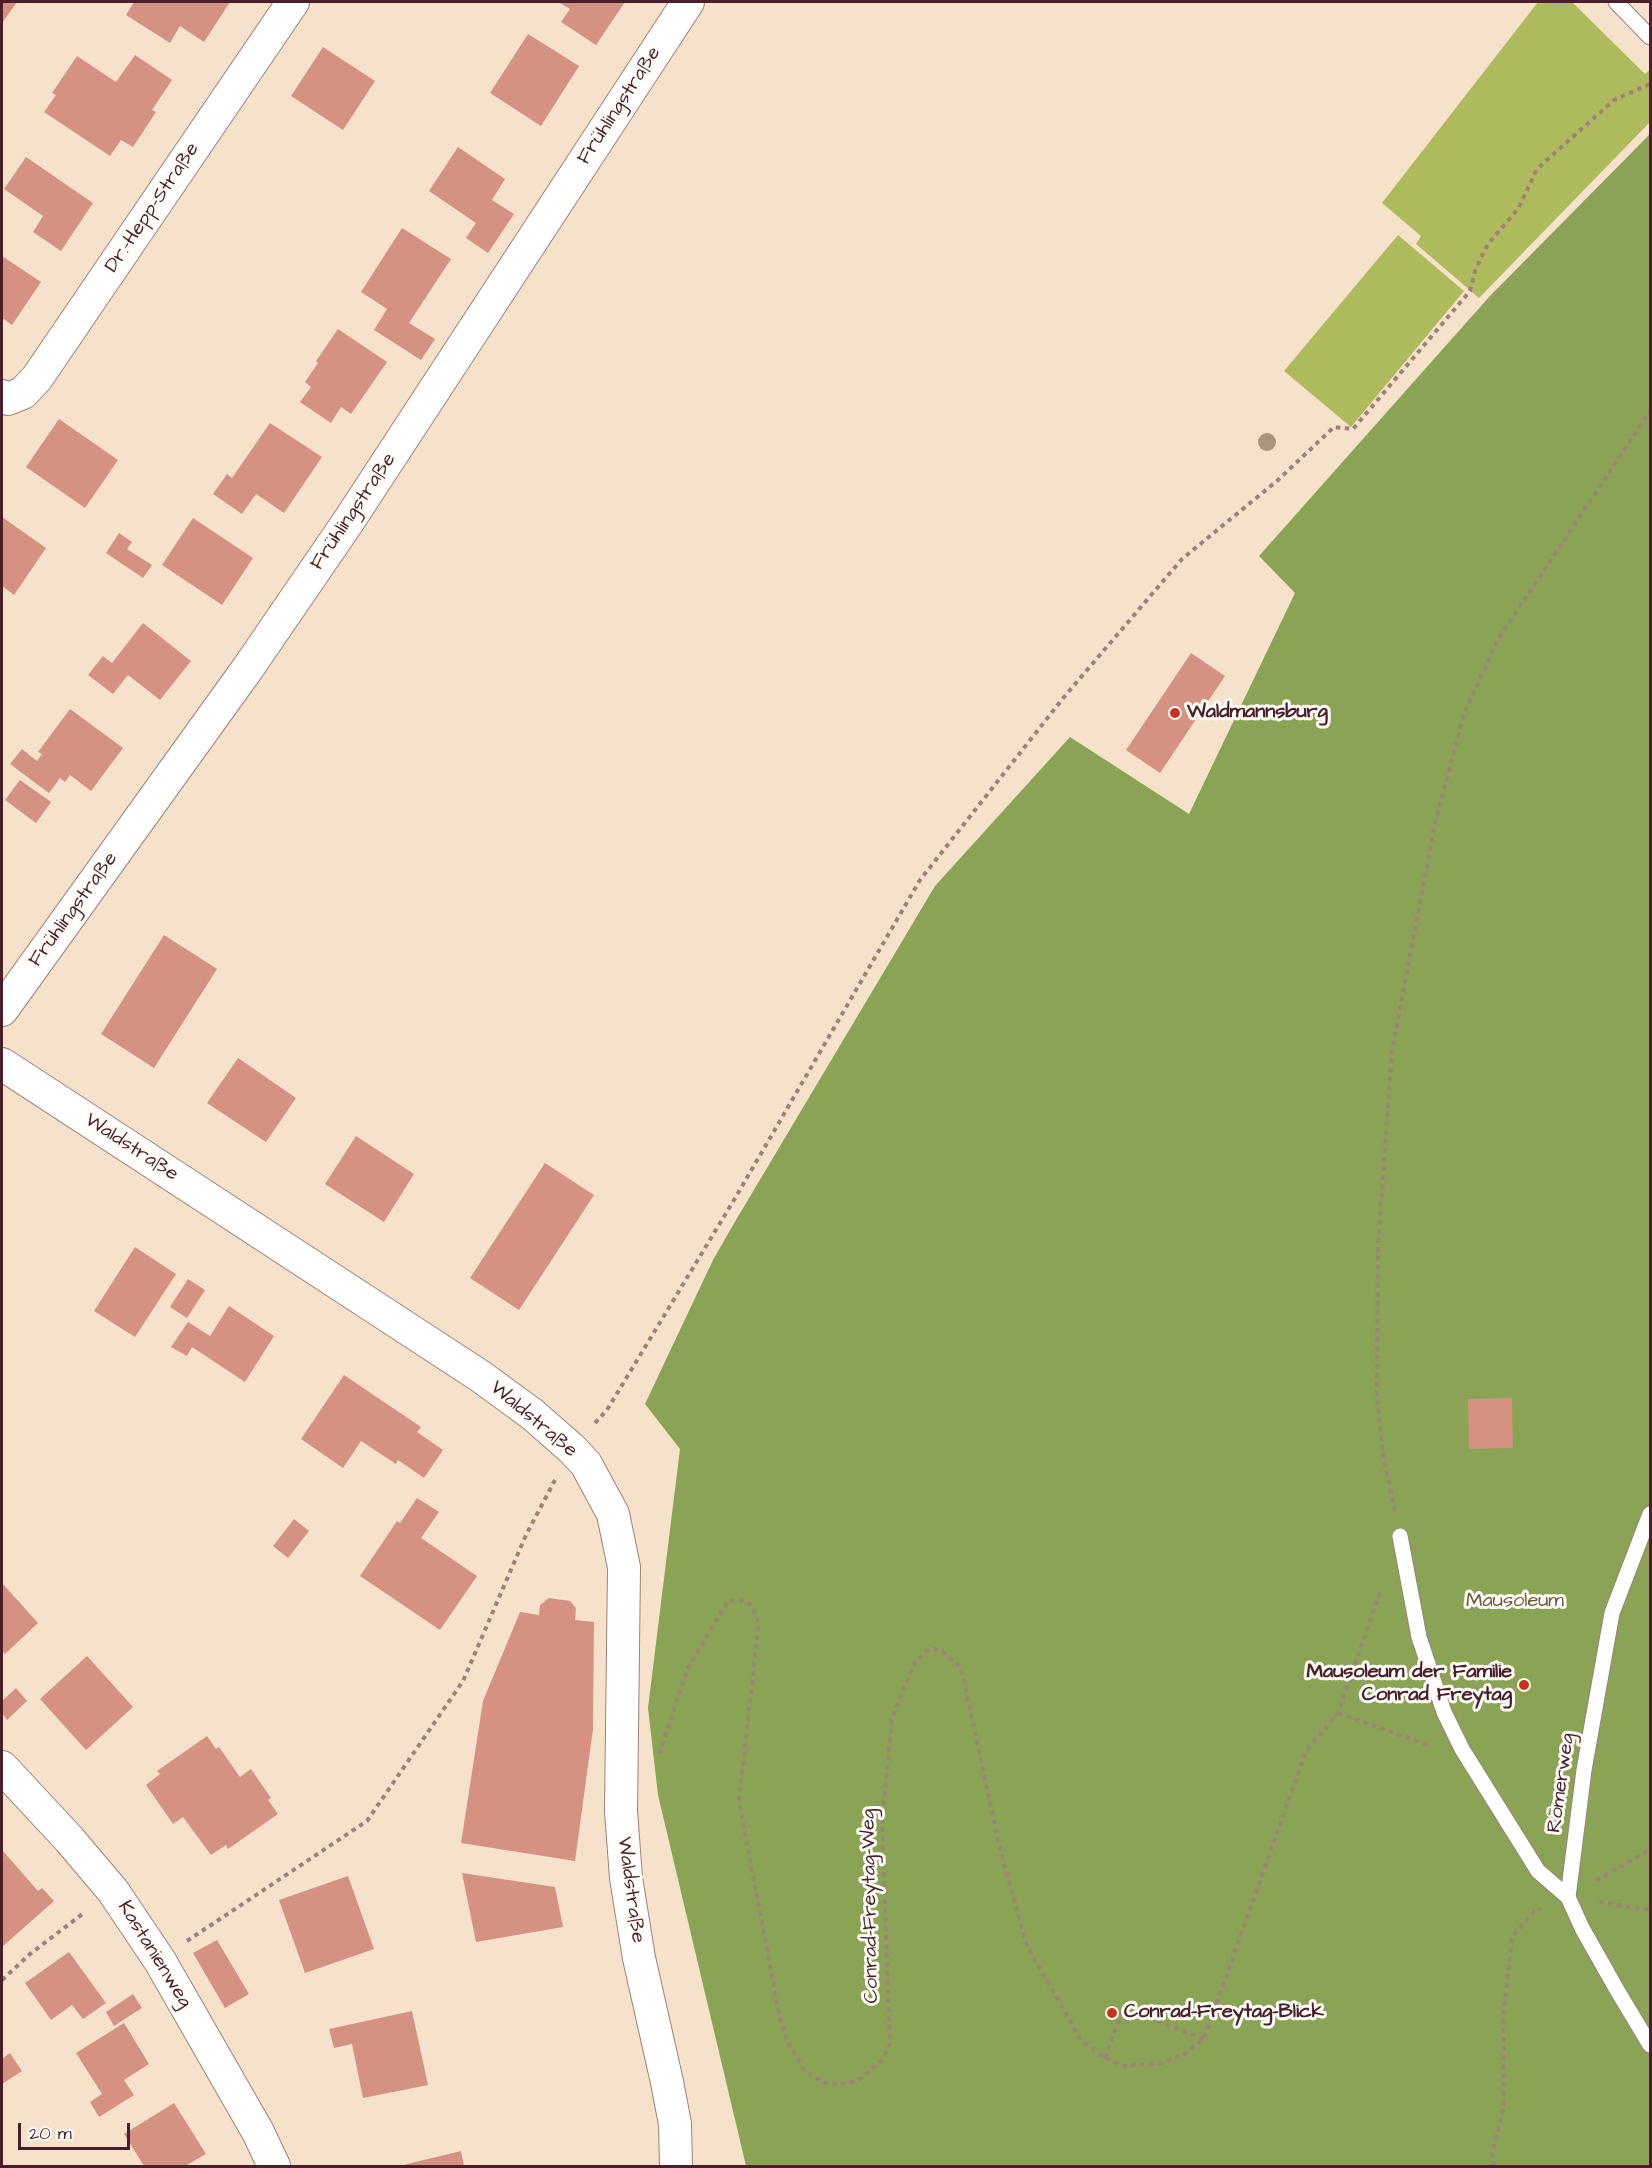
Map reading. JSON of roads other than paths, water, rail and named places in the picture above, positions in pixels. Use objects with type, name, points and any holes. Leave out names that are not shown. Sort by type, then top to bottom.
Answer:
[{"type":"street","name":"Dr.-Hepp-Straße","points":[[2,396],[8,399],[23,393],[37,378],[293,2]]},
{"type":"street","name":"Frühlingstraße","points":[[2,1010],[221,705],[348,522],[687,2]]},
{"type":"street","name":"Waldstraße","points":[[2,1064],[480,1376],[532,1414],[586,1464],[613,1514],[624,1567],[621,1811],[626,1878],[639,1958],[675,2124],[676,2166]]},
{"type":"street","name":"Kastanienweg","points":[[2,1767],[69,1839],[113,1891],[160,1961],[258,2132],[274,2166]]},
{"type":"lane","points":[[1616,2],[1650,37]]},
{"type":"lane","name":"Römerweg","points":[[1570,1899],[1584,1770],[1612,1613],[1650,1514]]},
{"type":"lane","points":[[1400,1536],[1419,1636],[1444,1712],[1462,1749],[1538,1871],[1570,1899],[1582,1928],[1650,2045]]},
{"type":"place","name":"Waldmannsburg","points":[[1175,713]]},
{"type":"place","name":"Mausoleum der Familie Conrad Freytag","points":[[1524,1685]]},
{"type":"place","name":"Conrad-Freytag-Blick","points":[[1112,2013]]},
{"type":"park label","name":"Mausoleum","points":[[1515,1602]]}]
